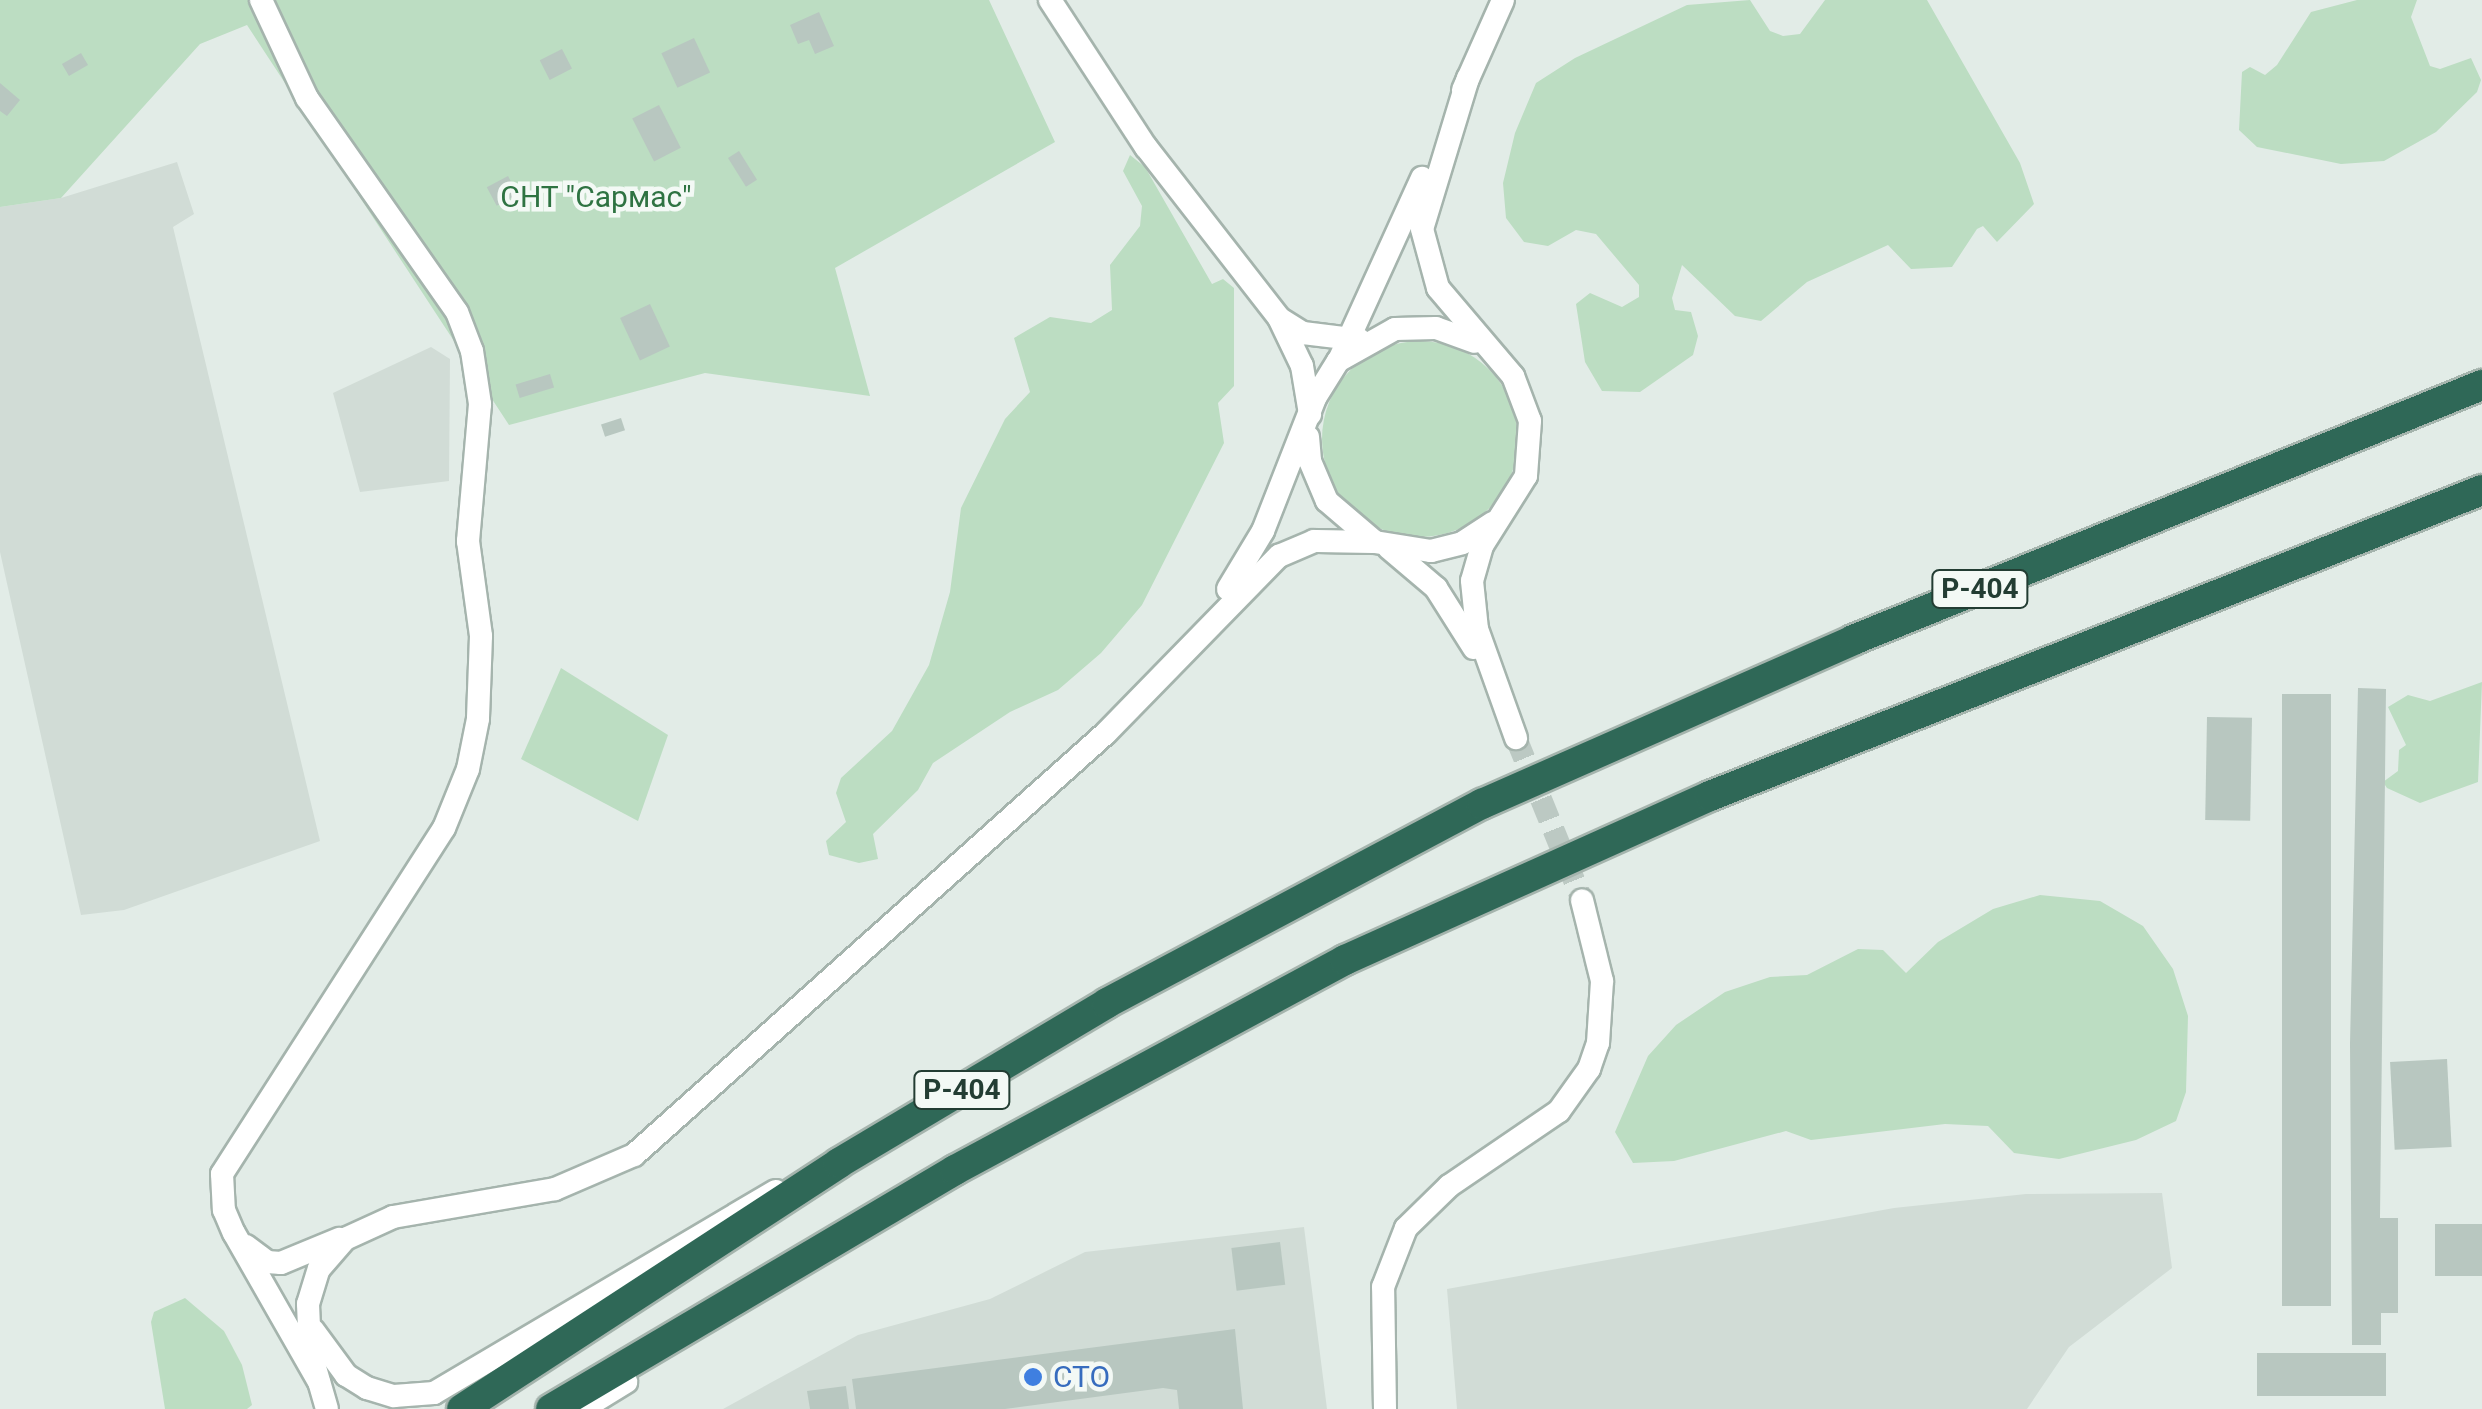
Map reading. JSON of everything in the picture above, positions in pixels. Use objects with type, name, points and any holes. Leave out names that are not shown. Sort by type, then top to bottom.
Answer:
[{"type":"highway","name":"Р-404","points":[[462,1409],[839,1163],[1107,1003],[1574,760],[2482,385]]},
{"type":"highway","name":"Р-404","points":[[550,1409],[870,1218],[1146,1062],[1520,878],[2084,643],[2482,490]]},
{"type":"street","points":[[261,0],[307,98],[449,299],[472,351],[480,404],[468,541],[481,636],[475,736],[444,828],[231,1151],[221,1193],[234,1233],[319,1382]]},
{"type":"street","points":[[1050,0],[1146,147],[1280,318],[1302,366],[1310,461],[1327,502],[1436,588],[1494,681]]},
{"type":"street","points":[[1196,636],[1263,531],[1309,421],[1503,0]]},
{"type":"street","points":[[1468,78],[1427,200],[1424,246],[1450,306],[1498,358],[1523,396],[1530,421],[1530,462],[1509,507],[1482,546],[1472,581],[1472,605],[1516,738]]},
{"type":"street","points":[[1280,318],[1343,350],[1374,337],[1436,328],[1498,358]]},
{"type":"street","points":[[234,1233],[254,1254],[281,1263],[362,1228],[555,1189],[612,1168],[644,1148],[1106,732],[1196,636],[1290,548],[1328,539],[1448,548],[1476,536],[1509,507]]},
{"type":"street","points":[[1385,1409],[1384,1287],[1406,1228],[1449,1186],[1559,1111],[1590,1069],[1598,1042],[1602,981],[1582,900]]},
{"type":"street","points":[[308,1304],[313,1331],[346,1375],[394,1396],[434,1393],[740,1207],[839,1163]]},
{"type":"street","points":[[582,1409],[787,1286],[870,1218]]},
{"type":"street","points":[[326,1409],[308,1304],[319,1269],[362,1228]]},
{"type":"shaded area","points":[[177,162],[194,214],[173,227],[320,841],[124,910],[81,915],[0,552],[0,207],[61,198]]},
{"type":"shaded area","points":[[431,347],[450,359],[449,481],[360,492],[333,393]]},
{"type":"shaded area","points":[[2162,1193],[2172,1268],[2069,1347],[2027,1409],[1457,1409],[1447,1289],[1894,1208],[2026,1194]]},
{"type":"shaded area","points":[[1304,1227],[1327,1409],[723,1409],[858,1335],[990,1299],[1085,1252]]},
{"type":"green space","name":"СНТ \"Сармас\"","points":[[0,0],[989,0],[1055,142],[835,268],[870,396],[705,373],[509,425],[247,25],[200,44],[61,198],[0,207]]},
{"type":"green space","points":[[1750,0],[1770,31],[1783,36],[1800,34],[1825,0],[1927,0],[2020,163],[2034,204],[1997,242],[1983,226],[1977,229],[1952,267],[1911,269],[1888,245],[1807,282],[1761,321],[1735,316],[1682,265],[1672,298],[1675,310],[1691,312],[1698,336],[1693,355],[1640,392],[1602,391],[1585,362],[1576,304],[1590,293],[1622,307],[1639,297],[1639,285],[1596,234],[1576,230],[1548,246],[1524,242],[1506,218],[1503,183],[1515,133],[1536,83],[1575,58],[1687,5]]},
{"type":"green space","points":[[2357,0],[2417,0],[2411,17],[2430,66],[2440,69],[2471,58],[2481,80],[2477,92],[2436,132],[2384,161],[2341,164],[2257,147],[2239,130],[2242,72],[2250,67],[2265,75],[2277,65],[2311,12]]},
{"type":"green space","points":[[1130,155],[1145,167],[1212,284],[1223,279],[1234,288],[1234,386],[1218,403],[1224,443],[1142,605],[1101,653],[1058,690],[1010,712],[933,763],[918,790],[873,834],[878,859],[859,863],[829,855],[826,841],[846,822],[836,793],[841,778],[892,731],[929,665],[950,592],[961,508],[1005,419],[1030,392],[1014,338],[1050,317],[1091,323],[1112,310],[1110,265],[1140,226],[1142,206],[1123,171]]},
{"type":"green space","points":[[1420,341],[1458,348],[1490,369],[1511,401],[1518,439],[1511,477],[1490,509],[1458,530],[1420,537],[1382,530],[1350,509],[1329,477],[1322,439],[1329,401],[1350,369],[1382,348]]},
{"type":"green space","points":[[561,668],[668,735],[638,821],[521,759]]},
{"type":"green space","points":[[2482,682],[2478,782],[2420,803],[2387,788],[2383,782],[2398,771],[2399,750],[2406,745],[2388,707],[2408,695],[2430,701]]},
{"type":"green space","points":[[2040,895],[2100,901],[2143,926],[2173,969],[2188,1016],[2186,1092],[2176,1121],[2136,1140],[2059,1159],[2014,1153],[1988,1126],[1945,1124],[1811,1140],[1786,1131],[1674,1161],[1633,1163],[1615,1132],[1648,1056],[1676,1025],[1725,992],[1770,977],[1807,975],[1858,949],[1883,950],[1906,973],[1938,942],[1993,909]]},
{"type":"green space","points":[[185,1298],[224,1331],[242,1365],[252,1405],[247,1409],[165,1409],[151,1322],[154,1312]]},
{"type":"building","points":[[819,12],[834,46],[815,54],[809,40],[798,44],[790,25]]},
{"type":"building","points":[[694,38],[710,72],[677,88],[661,53]]},
{"type":"building","points":[[562,49],[572,69],[550,80],[540,60]]},
{"type":"building","points":[[81,53],[88,65],[69,76],[62,64]]},
{"type":"building","points":[[0,83],[20,100],[7,116],[0,111]]},
{"type":"building","points":[[659,105],[681,148],[654,161],[632,119]]},
{"type":"building","points":[[739,151],[757,180],[746,187],[728,158]]},
{"type":"building","points":[[508,176],[518,195],[497,206],[487,187]]},
{"type":"building","points":[[650,304],[670,347],[640,361],[620,318]]},
{"type":"building","points":[[550,374],[554,387],[520,398],[516,385]]},
{"type":"building","points":[[621,418],[625,430],[605,437],[601,424]]},
{"type":"building","points":[[2358,688],[2386,689],[2380,1218],[2398,1218],[2398,1313],[2381,1313],[2381,1345],[2352,1345],[2350,1044]]},
{"type":"building","points":[[2282,694],[2331,694],[2331,1306],[2282,1306]]},
{"type":"building","points":[[2207,717],[2252,718],[2250,821],[2205,820]]},
{"type":"building","points":[[2447,1059],[2452,1147],[2395,1150],[2390,1062]]},
{"type":"building","points":[[2435,1224],[2482,1224],[2482,1276],[2435,1276]]},
{"type":"building","points":[[1280,1242],[1285,1285],[1237,1291],[1231,1248]]},
{"type":"building","points":[[1235,1329],[1243,1409],[1179,1409],[1177,1390],[1163,1388],[1005,1409],[856,1409],[852,1379]]},
{"type":"building","points":[[2257,1353],[2386,1353],[2386,1396],[2257,1396]]},
{"type":"building","points":[[846,1386],[849,1409],[810,1409],[807,1391]]},
{"type":"tunnel","points":[[1516,738],[1582,900]]},
{"type":"place","name":"СТО","points":[[1033,1377]]}]
